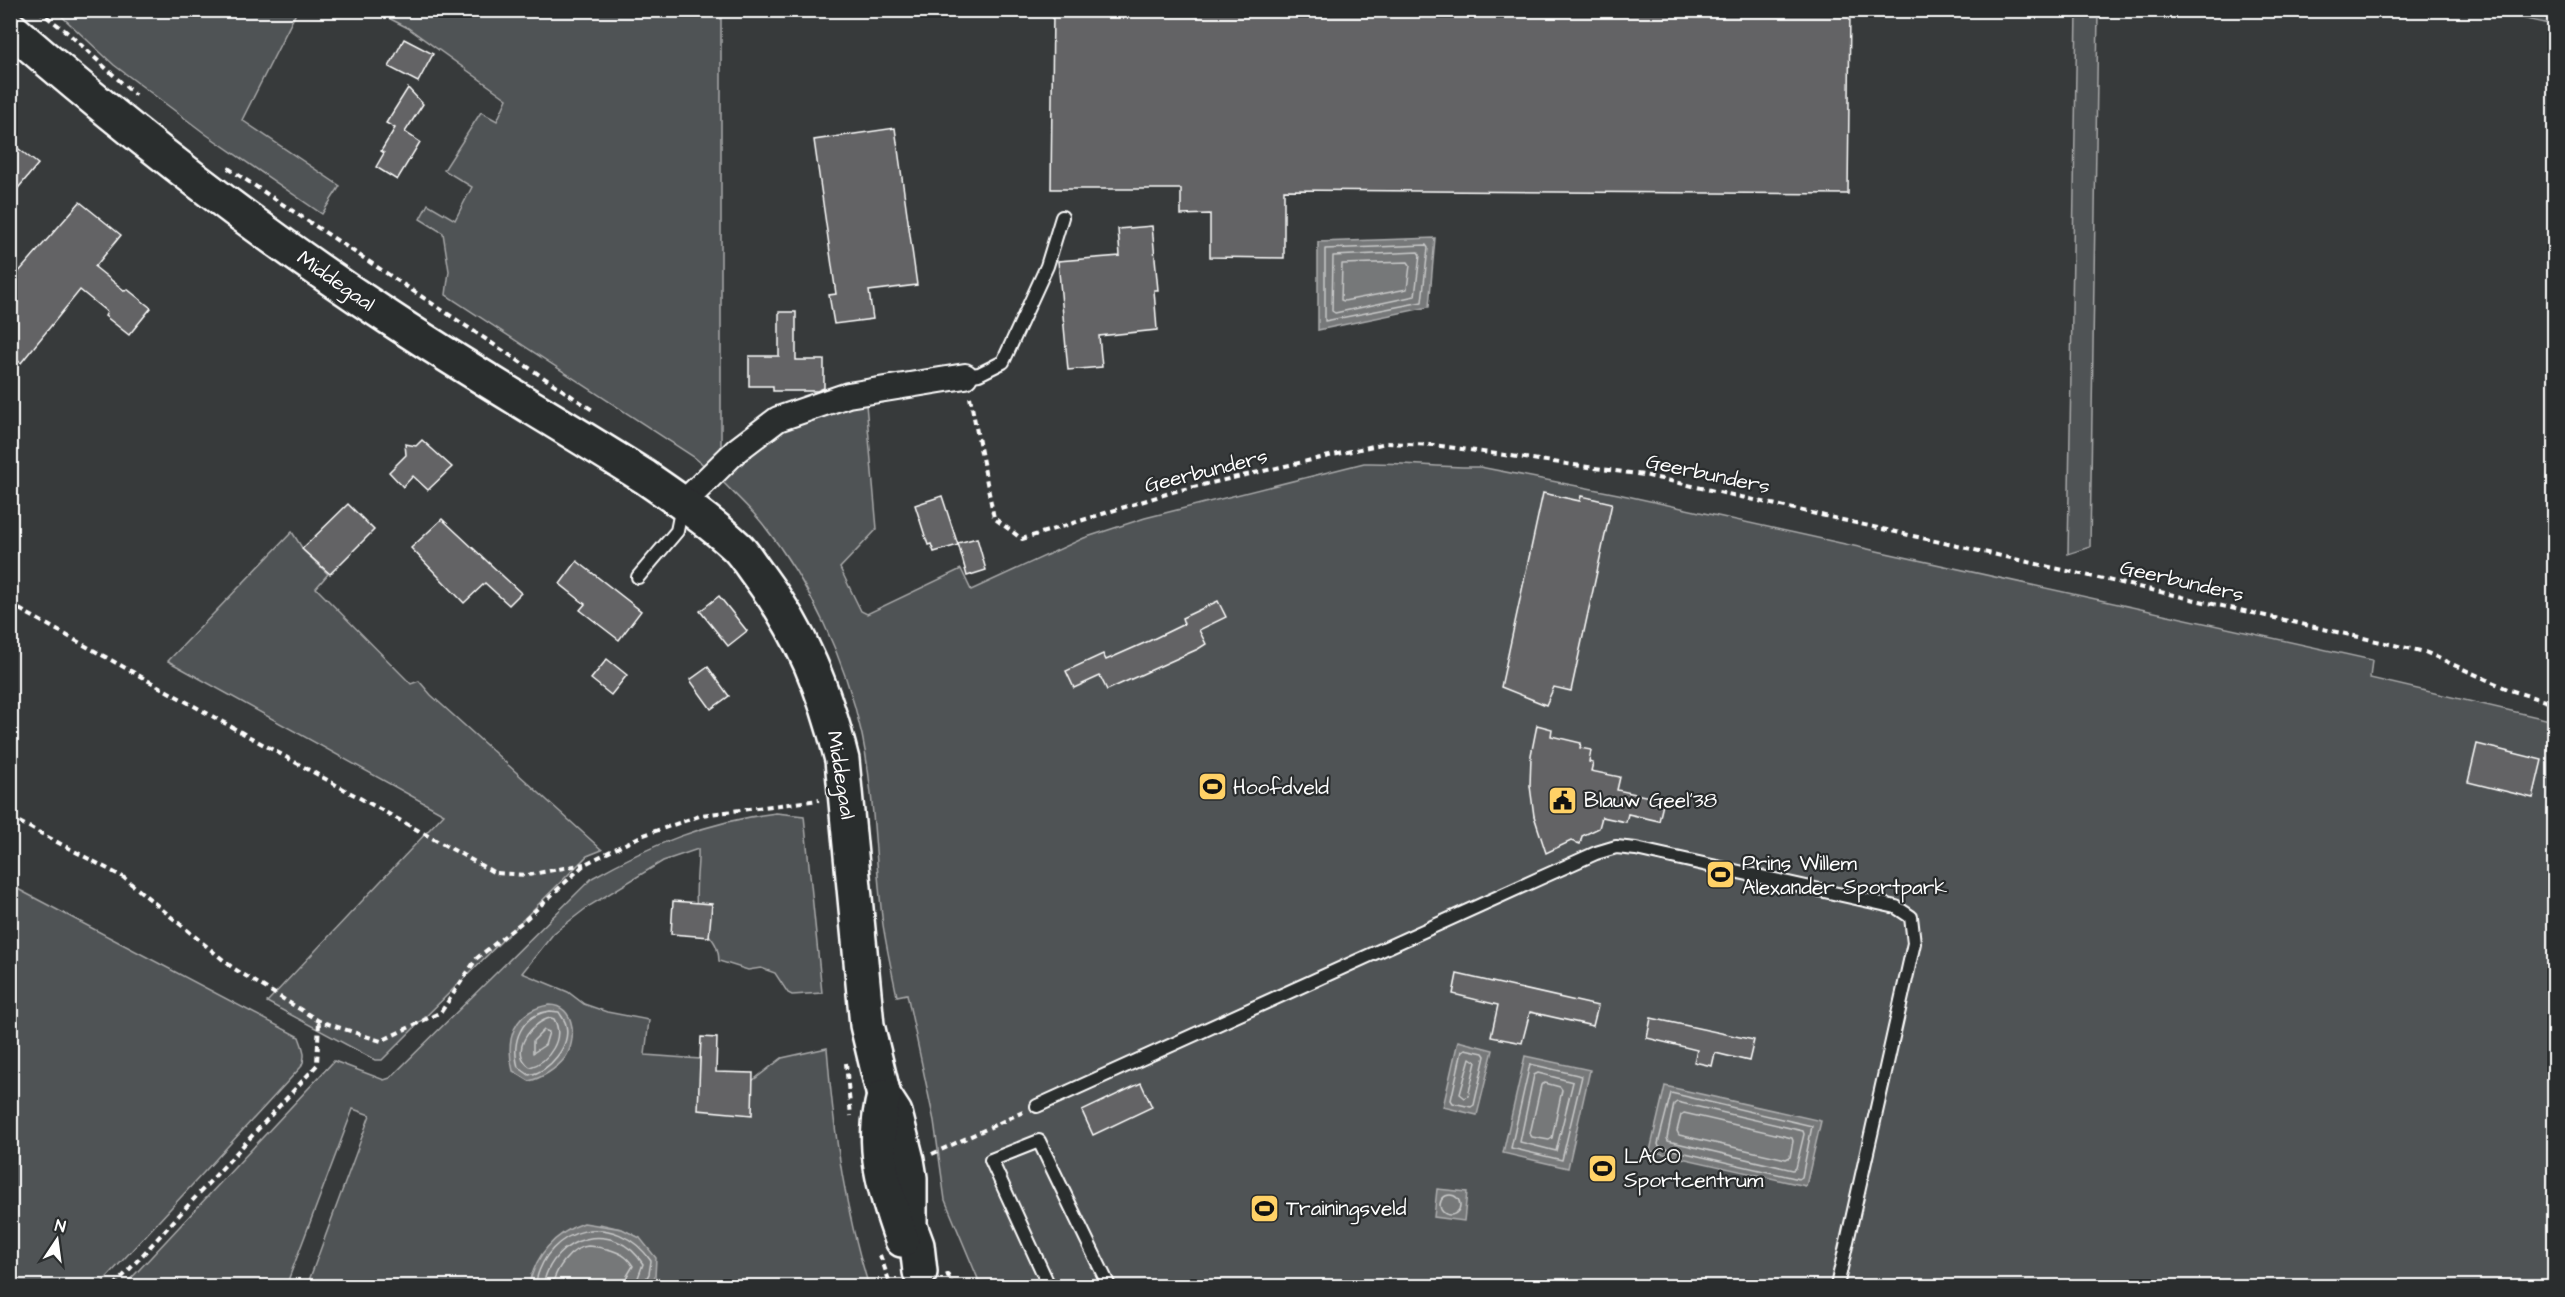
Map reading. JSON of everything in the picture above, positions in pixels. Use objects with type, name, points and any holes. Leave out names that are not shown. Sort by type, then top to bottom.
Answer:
[{"type":"street","name":"Middegaal","points":[[10,28],[96,102],[278,240],[392,320],[683,503],[738,548],[774,596],[807,651],[832,718],[842,759],[867,1025],[884,1096],[895,1113],[907,1160],[910,1178],[910,1226],[917,1245],[923,1279]]},
{"type":"street","points":[[683,503],[737,450],[778,419],[848,395],[965,376]]},
{"type":"street","name":"Middegaal","points":[[884,1096],[879,1113],[877,1146],[879,1165],[885,1193],[905,1249],[923,1279]]},
{"type":"lane","points":[[965,376],[979,374],[1003,362],[1047,266],[1062,217]]},
{"type":"lane","points":[[638,577],[677,531],[683,503]]},
{"type":"lane","points":[[1037,1106],[1547,874],[1616,847],[1647,851],[1896,906],[1911,917],[1914,943],[1837,1287]]},
{"type":"lane","points":[[1049,1287],[991,1160],[1039,1141],[1109,1287]]},
{"type":"path","points":[[38,10],[68,33],[141,101]]},
{"type":"path","name":"Middegaal","points":[[223,164],[603,417]]},
{"type":"path","name":"Geerbunders","points":[[965,376],[994,518],[1022,539],[1176,491],[1386,443],[1434,446],[1644,475],[2425,652],[2510,690],[2554,704]]},
{"type":"path","points":[[10,603],[495,873],[528,875],[585,864],[641,836],[702,815],[829,799]]},
{"type":"path","points":[[10,818],[123,877],[233,968],[319,1021],[381,1041],[441,1012],[477,958],[526,919],[585,864]]},
{"type":"path","points":[[114,1287],[317,1065],[319,1021]]},
{"type":"path","points":[[907,1160],[923,1158],[1037,1106]]},
{"type":"shaded area","points":[[56,11],[297,11],[242,120],[340,186],[322,214],[207,135],[114,65]]},
{"type":"shaded area","points":[[375,11],[721,11],[721,454],[706,467],[446,295],[449,271],[443,233],[420,219],[428,204],[455,220],[472,187],[444,170],[481,112],[497,121],[507,99],[408,28]]},
{"type":"shaded area","points":[[2077,11],[2098,11],[2090,547],[2068,554]]},
{"type":"shaded area","points":[[2489,11],[2554,11],[2554,25]]},
{"type":"shaded area","name":"Prins Willem Alexander Sportpark","points":[[866,404],[877,529],[840,568],[861,611],[867,614],[961,569],[971,590],[1084,538],[1145,518],[1364,463],[1480,467],[1618,494],[2372,660],[2370,678],[2554,721],[2554,1286],[981,1286],[945,1200],[934,1121],[907,994],[897,996],[883,925],[866,758],[846,678],[824,623],[795,571],[762,523],[718,477],[782,428],[807,415]]},
{"type":"shaded area","points":[[292,532],[304,551],[328,574],[316,588],[411,684],[419,681],[431,695],[602,850],[587,856],[382,1060],[375,1060],[267,1002],[444,814],[168,661]]},
{"type":"shaded area","points":[[776,813],[804,816],[822,993],[792,995],[788,993],[775,973],[761,968],[748,970],[719,961],[716,945],[700,922],[698,915],[696,899],[698,849],[663,861],[589,906],[554,933],[522,973],[568,992],[584,1004],[607,1012],[649,1020],[645,1055],[700,1059],[700,1073],[752,1081],[782,1058],[827,1048],[846,1198],[869,1286],[646,1286],[640,1238],[621,1229],[600,1224],[531,1275],[529,1286],[307,1286],[370,1115],[353,1109],[286,1286],[124,1286],[334,1061],[384,1080],[390,1078],[592,878],[636,855],[681,836],[727,822]]},
{"type":"shaded area","points":[[10,885],[299,1037],[303,1048],[304,1059],[301,1067],[99,1286],[11,1286]]},
{"type":"water","points":[[1435,238],[1429,307],[1318,330],[1318,242]]},
{"type":"water","points":[[549,1005],[565,1011],[569,1017],[572,1034],[569,1051],[557,1066],[529,1081],[513,1071],[511,1038],[514,1029],[527,1013]]},
{"type":"water","points":[[1458,1041],[1493,1050],[1477,1115],[1443,1107]]},
{"type":"water","points":[[1525,1056],[1590,1070],[1568,1168],[1503,1153]]},
{"type":"water","points":[[1665,1086],[1821,1121],[1806,1186],[1650,1151]]},
{"type":"water","points":[[1437,1189],[1467,1192],[1464,1221],[1434,1217]]},
{"type":"water","points":[[584,1223],[622,1229],[640,1238],[656,1258],[655,1277],[646,1286],[529,1286],[536,1265],[548,1247],[555,1239],[573,1227]]},
{"type":"building","points":[[1053,10],[1850,10],[1848,194],[1284,190],[1284,258],[1210,257],[1210,214],[1181,215],[1181,189],[1051,189]]},
{"type":"building","points":[[404,39],[433,54],[418,82],[389,67]]},
{"type":"building","points":[[408,88],[423,104],[405,132],[420,142],[397,180],[376,167],[384,153],[381,151],[395,128],[386,123]]},
{"type":"building","points":[[895,128],[917,285],[869,291],[873,319],[834,324],[829,295],[836,294],[814,140]]},
{"type":"building","points":[[10,142],[38,164],[10,198]]},
{"type":"building","points":[[80,202],[121,235],[95,267],[151,308],[129,335],[105,316],[107,312],[80,290],[21,363],[10,355],[10,282]]},
{"type":"building","points":[[1152,226],[1158,290],[1154,290],[1157,330],[1099,336],[1102,367],[1068,370],[1058,261],[1120,256],[1118,229]]},
{"type":"building","points":[[779,312],[796,312],[796,360],[824,360],[824,388],[817,391],[773,391],[773,386],[749,386],[749,356],[779,356]]},
{"type":"building","points":[[422,440],[452,467],[428,490],[413,476],[403,487],[389,472],[406,455],[405,444],[416,446]]},
{"type":"building","points":[[1543,493],[1580,501],[1581,496],[1612,503],[1571,691],[1554,687],[1546,705],[1501,687]]},
{"type":"building","points":[[942,496],[958,545],[934,552],[931,544],[928,545],[915,505]]},
{"type":"building","points":[[348,504],[374,530],[330,574],[302,549]]},
{"type":"building","points":[[442,519],[521,593],[509,605],[485,583],[464,603],[411,548]]},
{"type":"building","points":[[977,538],[986,570],[967,576],[958,543]]},
{"type":"building","points":[[577,561],[641,611],[619,640],[580,610],[585,604],[560,584]]},
{"type":"building","points":[[719,596],[747,631],[728,646],[700,611]]},
{"type":"building","points":[[1218,601],[1226,617],[1199,630],[1206,644],[1198,649],[1107,690],[1100,676],[1074,688],[1066,671],[1103,654],[1106,660],[1149,641],[1184,624],[1182,618]]},
{"type":"building","points":[[607,659],[627,675],[611,695],[591,679]]},
{"type":"building","points":[[708,667],[729,696],[711,709],[690,680]]},
{"type":"building","points":[[1537,725],[1552,729],[1551,736],[1581,743],[1580,748],[1591,750],[1589,762],[1593,763],[1591,771],[1620,777],[1617,790],[1664,800],[1659,821],[1628,814],[1626,822],[1602,817],[1599,828],[1582,836],[1580,844],[1571,841],[1546,853],[1534,816],[1530,786],[1531,755]]},
{"type":"building","points":[[2477,744],[2542,760],[2533,798],[2468,782]]},
{"type":"building","points":[[673,901],[712,904],[709,937],[671,934]]},
{"type":"building","points":[[1457,974],[1598,1006],[1593,1026],[1530,1012],[1522,1043],[1491,1037],[1498,1005],[1453,994]]},
{"type":"building","points":[[1651,1018],[1754,1040],[1749,1061],[1715,1053],[1712,1066],[1694,1062],[1697,1050],[1647,1038]]},
{"type":"building","points":[[701,1037],[717,1038],[716,1072],[753,1073],[752,1115],[698,1110]]},
{"type":"building","points":[[1141,1083],[1152,1107],[1093,1135],[1082,1111]]},
{"type":"place","name":"Hoofdveld","points":[[1212,787]]},
{"type":"place","name":"Blauw Geel'38","points":[[1563,800]]},
{"type":"place","name":"Prins Willem Alexander Sportpark","points":[[1721,875]]},
{"type":"place","name":"LACO Sportcentrum","points":[[1603,1168]]},
{"type":"place","name":"Trainingsveld","points":[[1265,1208]]}]
